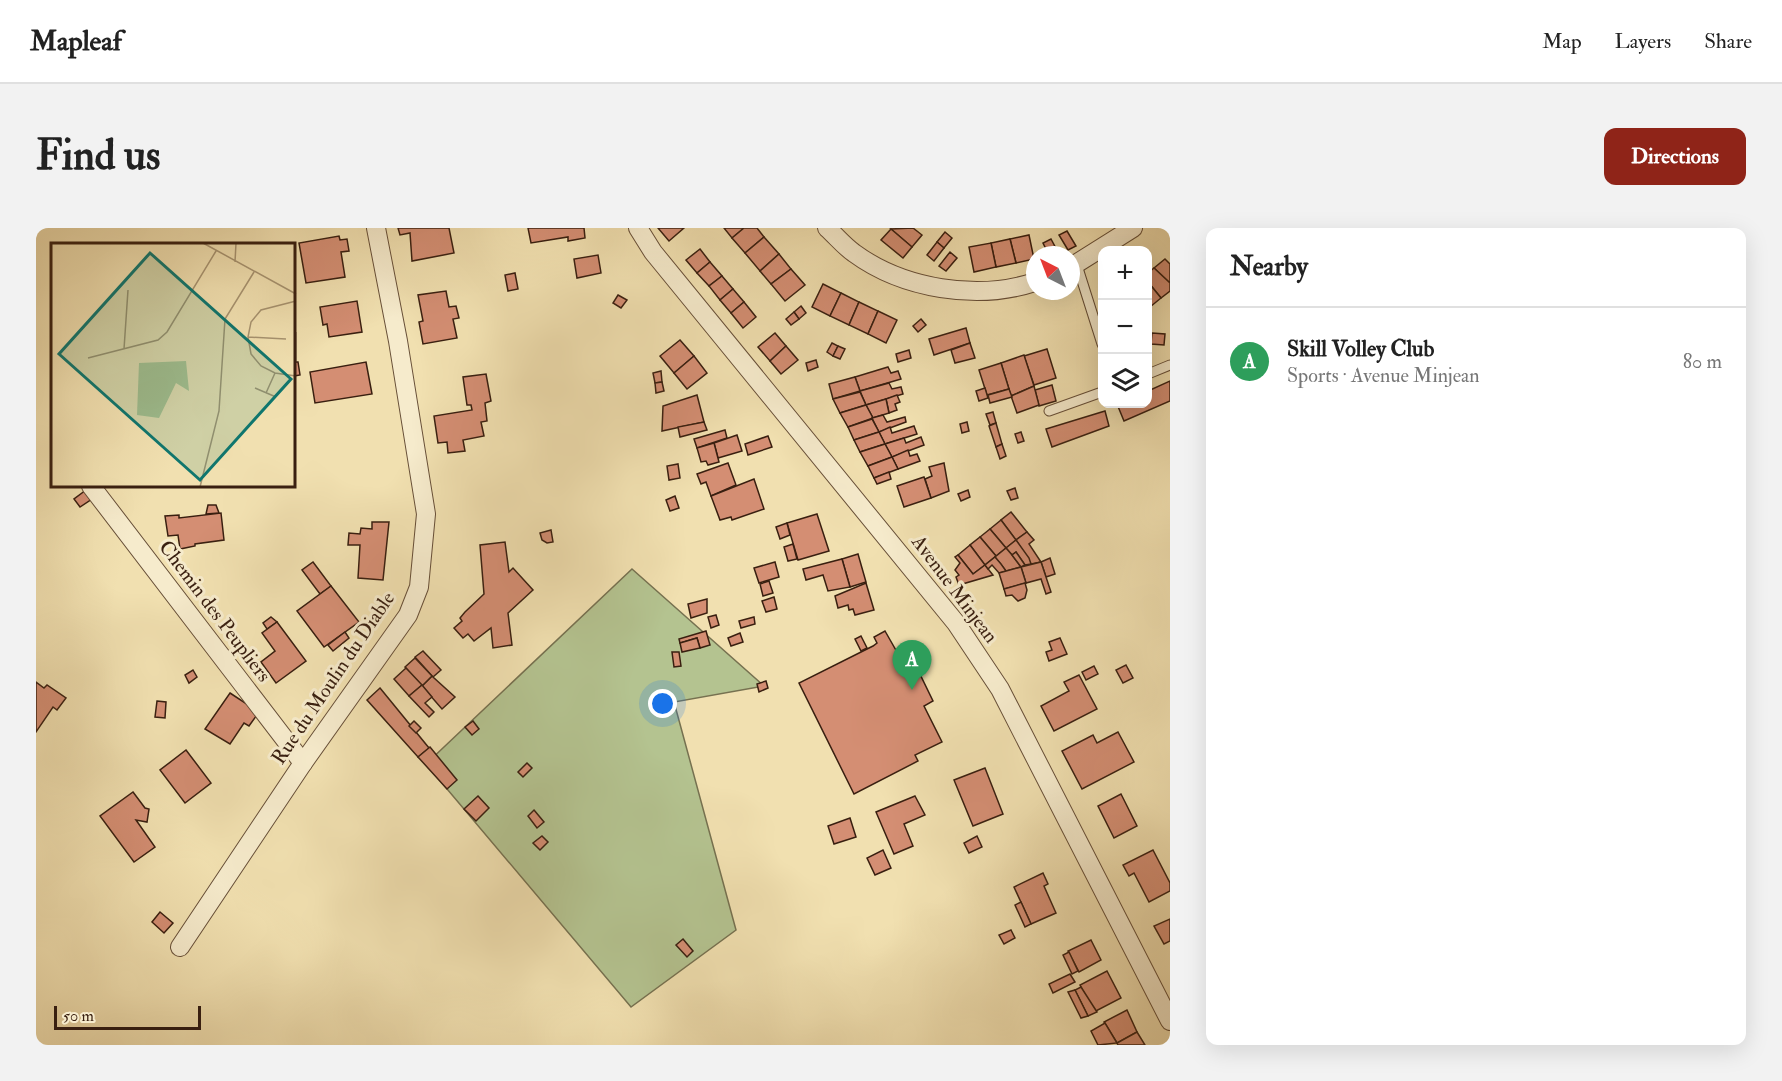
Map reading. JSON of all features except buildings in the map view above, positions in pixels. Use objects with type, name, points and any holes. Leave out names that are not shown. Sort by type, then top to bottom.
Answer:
[{"type":"street","name":"Rue du Moulin du Diable","points":[[180,947],[303,763],[408,615],[419,587],[426,514],[398,341],[375,228]]},
{"type":"street","name":"Avenue Minjean","points":[[638,228],[653,252],[956,623],[1000,688],[1170,1021]]},
{"type":"street","points":[[827,228],[855,254],[895,275],[942,289],[986,291],[1026,284]]},
{"type":"street","points":[[1080,262],[1133,228]]},
{"type":"street","name":"Chemin des Peupliers","points":[[93,488],[303,763]]},
{"type":"lane","points":[[1080,283],[1098,333]]},
{"type":"lane","points":[[1152,372],[1170,365]]},
{"type":"lane","points":[[1049,411],[1098,393]]},
{"type":"green space","points":[[632,569],[764,686],[674,702],[736,930],[631,1007],[426,764]]},
{"type":"place","name":"Skill Volley Club","points":[[912,690]]}]
